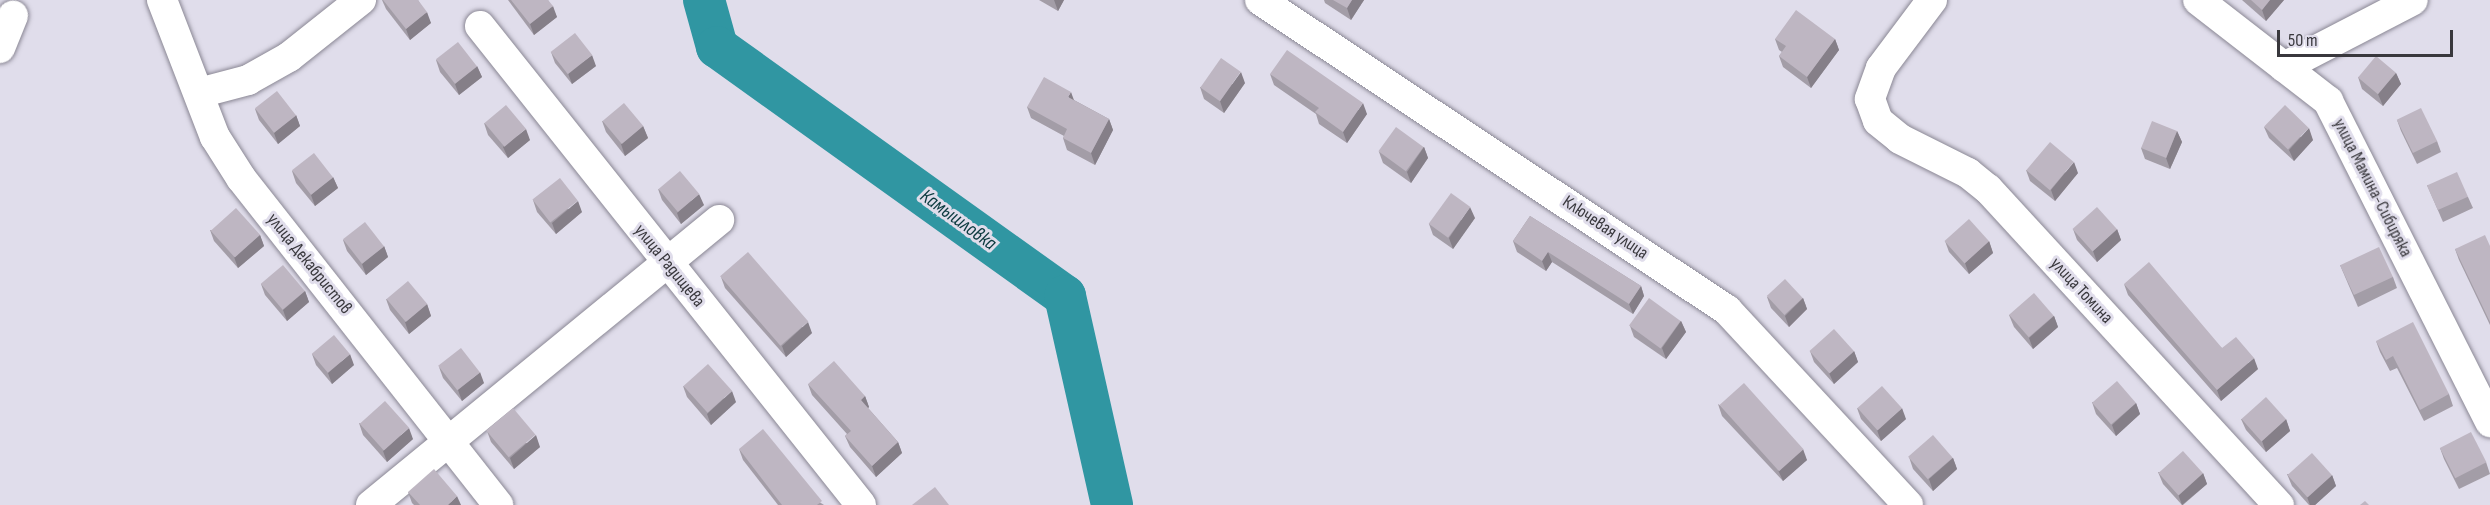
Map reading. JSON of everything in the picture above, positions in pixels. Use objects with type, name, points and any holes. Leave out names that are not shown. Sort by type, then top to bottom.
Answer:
[{"type":"street","name":"улица Декабристов","points":[[162,0],[215,137],[241,178],[450,441],[498,505]]},
{"type":"street","points":[[199,93],[248,80],[289,57],[361,0]]},
{"type":"street","name":"улица Томина","points":[[1932,0],[1881,68],[1870,99],[1878,121],[1899,139],[1968,173],[1988,189],[2279,505]]},
{"type":"street","name":"улица Мамина-Сибиряка","points":[[2198,0],[2328,101],[2490,422]]},
{"type":"street","points":[[2284,67],[2413,0]]},
{"type":"street","name":"Ключевая улица","points":[[1265,1],[1726,310],[1908,505]]},
{"type":"street","points":[[0,48],[13,16]]},
{"type":"street","name":"улица Радищева","points":[[480,26],[667,264],[861,505]]},
{"type":"street","points":[[370,505],[719,220]]},
{"type":"building","points":[[383,0],[418,0],[427,12],[406,29]]},
{"type":"building","points":[[511,0],[548,0],[553,6],[530,24]]},
{"type":"building","points":[[1333,0],[1352,0],[1347,8]]},
{"type":"building","points":[[2251,0],[2270,0],[2262,10]]},
{"type":"building","points":[[1796,10],[1835,39],[1807,77],[1779,56],[1786,46],[1775,39]]},
{"type":"building","points":[[575,33],[592,55],[568,74],[551,52]]},
{"type":"building","points":[[458,42],[477,66],[455,84],[436,59]]},
{"type":"building","points":[[1287,50],[1363,103],[1343,132],[1315,112],[1319,108],[1270,74]]},
{"type":"building","points":[[2376,56],[2396,73],[2378,94],[2358,77]]},
{"type":"building","points":[[1221,58],[1241,72],[1220,101],[1200,87]]},
{"type":"building","points":[[1044,77],[1071,92],[1068,97],[1109,119],[1091,153],[1063,138],[1067,129],[1027,107]]},
{"type":"building","points":[[277,91],[296,115],[274,133],[255,108]]},
{"type":"building","points":[[624,103],[643,126],[622,144],[603,121]]},
{"type":"building","points":[[506,105],[526,129],[504,147],[485,123]]},
{"type":"building","points":[[2285,105],[2309,128],[2288,150],[2264,127]]},
{"type":"building","points":[[2421,108],[2437,141],[2413,153],[2397,120]]},
{"type":"building","points":[[2152,121],[2177,131],[2166,158],[2141,148]]},
{"type":"building","points":[[1396,127],[1424,147],[1406,171],[1378,151]]},
{"type":"building","points":[[2050,142],[2074,162],[2050,190],[2026,170]]},
{"type":"building","points":[[314,153],[333,177],[311,195],[292,170]]},
{"type":"building","points":[[680,171],[699,194],[678,212],[659,189]]},
{"type":"building","points":[[2457,172],[2468,197],[2438,210],[2427,185]]},
{"type":"building","points":[[560,178],[578,201],[550,222],[532,200]]},
{"type":"building","points":[[1451,193],[1470,207],[1448,238],[1429,224]]},
{"type":"building","points":[[2097,207],[2117,229],[2093,251],[2072,229]]},
{"type":"building","points":[[236,208],[260,235],[235,258],[211,231]]},
{"type":"building","points":[[1530,216],[1641,286],[1629,304],[1548,252],[1542,261],[1513,241]]},
{"type":"building","points":[[1969,219],[1989,241],[1965,263],[1944,241]]},
{"type":"building","points":[[365,222],[384,246],[362,264],[343,239]]},
{"type":"building","points":[[2485,235],[2490,246],[2490,322],[2455,249]]},
{"type":"building","points":[[2379,247],[2393,277],[2354,295],[2340,265]]},
{"type":"building","points":[[748,252],[808,321],[780,346],[720,276]]},
{"type":"building","points":[[2149,262],[2222,348],[2236,337],[2254,358],[2217,390],[2124,284]]},
{"type":"building","points":[[283,265],[305,291],[283,310],[261,284]]},
{"type":"building","points":[[1785,279],[1803,298],[1784,315],[1767,296]]},
{"type":"building","points":[[408,281],[427,304],[406,322],[387,299]]},
{"type":"building","points":[[2034,293],[2054,316],[2029,337],[2009,315]]},
{"type":"building","points":[[1649,298],[1681,321],[1661,348],[1629,326]]},
{"type":"building","points":[[2413,322],[2449,394],[2420,410],[2393,356],[2386,360],[2376,341]]},
{"type":"building","points":[[1834,329],[1854,351],[1830,373],[1809,351]]},
{"type":"building","points":[[334,335],[350,354],[328,373],[312,354]]},
{"type":"building","points":[[461,348],[480,372],[457,390],[438,366]]},
{"type":"building","points":[[834,361],[865,396],[861,400],[898,442],[872,466],[845,436],[851,431],[808,384]]},
{"type":"building","points":[[708,364],[732,391],[708,413],[683,386]]},
{"type":"building","points":[[2117,381],[2136,403],[2111,425],[2092,403]]},
{"type":"building","points":[[1744,383],[1804,449],[1779,471],[1719,405]]},
{"type":"building","points":[[1882,386],[1902,408],[1878,430],[1857,408]]},
{"type":"building","points":[[2266,397],[2286,419],[2262,441],[2241,419]]},
{"type":"building","points":[[385,401],[409,428],[384,451],[360,424]]},
{"type":"building","points":[[513,408],[535,435],[509,457],[486,430]]},
{"type":"building","points":[[763,429],[822,501],[817,505],[782,505],[739,449]]},
{"type":"building","points":[[2471,432],[2486,462],[2455,478],[2440,448]]},
{"type":"building","points":[[1933,435],[1953,458],[1928,479],[1908,457]]},
{"type":"building","points":[[2183,451],[2203,473],[2179,495],[2158,473]]},
{"type":"building","points":[[2312,453],[2332,475],[2308,497],[2287,475]]},
{"type":"building","points":[[434,469],[457,496],[448,505],[420,505],[408,492]]},
{"type":"building","points":[[935,487],[949,505],[912,505]]},
{"type":"waterway","name":"Камышловка","points":[[704,0],[717,47],[1065,296],[1112,505]]}]
